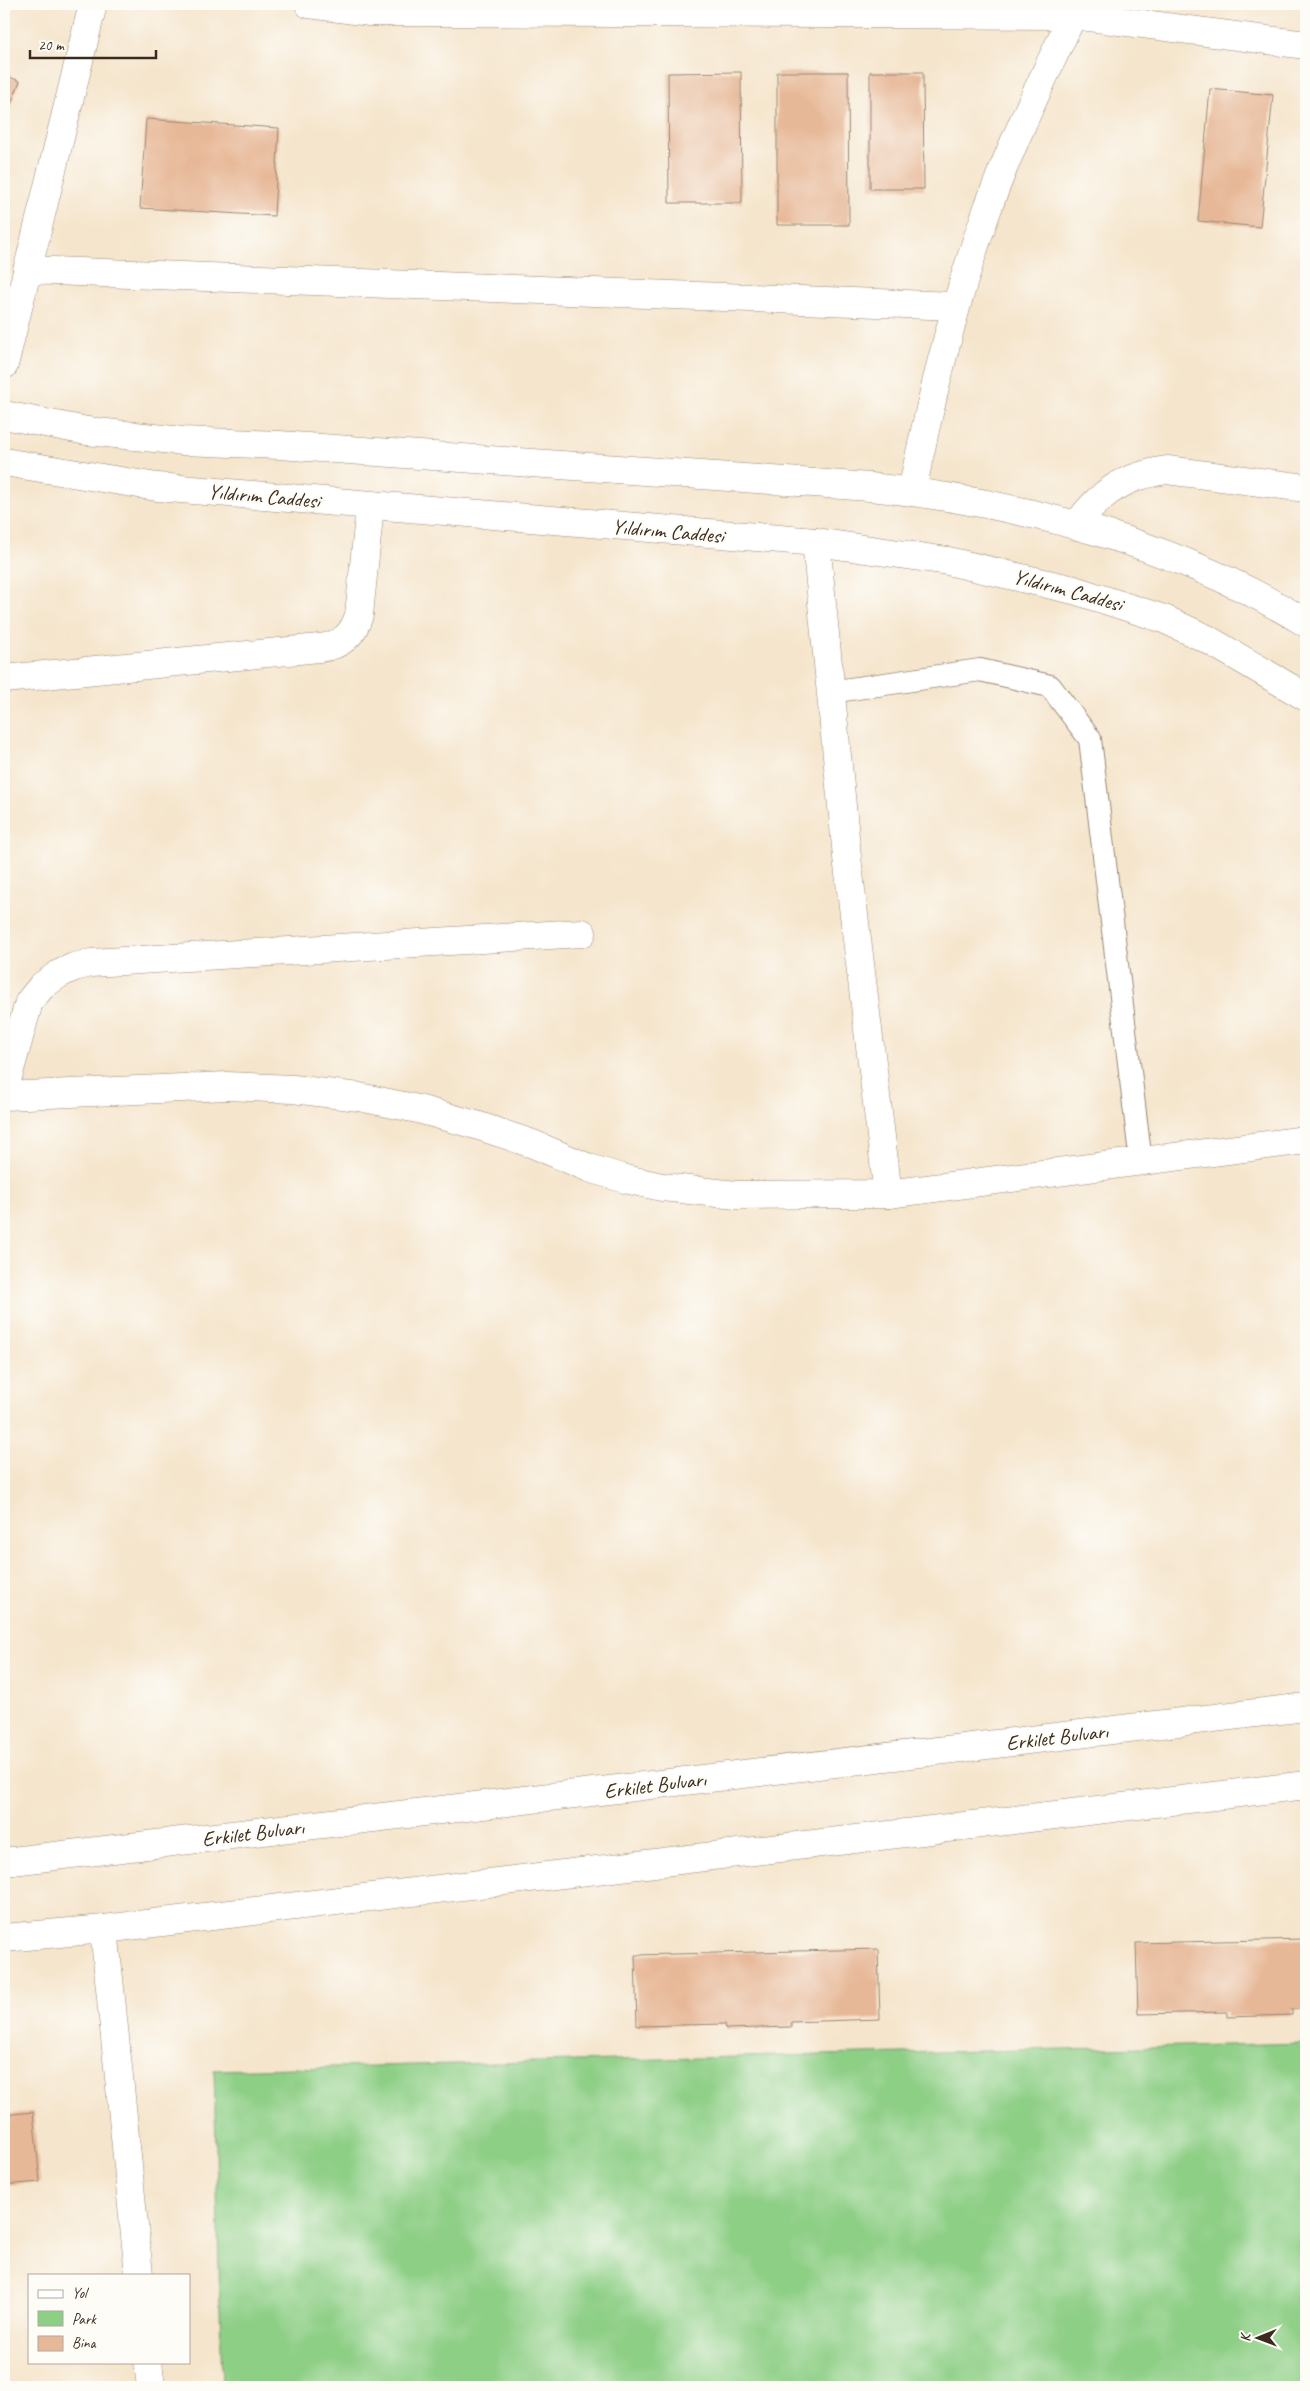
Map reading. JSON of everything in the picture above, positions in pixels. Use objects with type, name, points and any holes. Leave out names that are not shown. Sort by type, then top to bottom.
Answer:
[{"type":"street","points":[[4,365],[93,4]]},
{"type":"street","points":[[309,4],[371,8],[1075,9],[1306,45]]},
{"type":"street","points":[[912,491],[931,398],[955,306],[985,215],[1020,126],[1075,9]]},
{"type":"street","points":[[28,270],[955,306]]},
{"type":"street","points":[[4,415],[87,431],[183,441],[279,445],[912,491],[994,504],[1076,526],[1157,552],[1217,575],[1274,603],[1306,623]]},
{"type":"street","name":"Yıldırım Caddesi","points":[[4,462],[157,487],[816,542],[948,561],[1020,576],[1120,603],[1164,619],[1207,638],[1306,697]]},
{"type":"street","points":[[1076,526],[1090,506],[1108,490],[1129,479],[1148,473],[1167,470],[1306,488]]},
{"type":"street","points":[[4,679],[330,647],[341,642],[356,626],[360,615],[370,506]]},
{"type":"street","points":[[816,542],[847,857],[888,1194]]},
{"type":"street","points":[[4,1091],[29,1002],[42,986],[59,974],[74,967],[91,963],[582,933]]},
{"type":"street","points":[[4,1096],[227,1086],[293,1089],[359,1097],[418,1109],[476,1124],[534,1144],[589,1168],[662,1187],[736,1196],[888,1194],[1141,1163],[1306,1140]]},
{"type":"street","name":"Erkilet Bulvarı","points":[[4,1862],[1306,1707]]},
{"type":"street","points":[[4,1938],[104,1929],[1306,1785]]},
{"type":"street","points":[[104,1929],[139,2274]]},
{"type":"street","points":[[148,2364],[150,2387]]},
{"type":"lane","points":[[830,692],[980,670],[1050,686],[1090,739],[1141,1163]]},
{"type":"green space","points":[[1306,2043],[1306,2387],[222,2387],[214,2070]]},
{"type":"building","points":[[741,72],[742,203],[669,203],[668,73]]},
{"type":"building","points":[[777,72],[848,72],[849,225],[777,225]]},
{"type":"building","points":[[870,72],[923,72],[924,189],[870,189]]},
{"type":"building","points":[[4,75],[20,81],[4,122]]},
{"type":"building","points":[[1210,89],[1273,95],[1260,227],[1198,221]]},
{"type":"building","points":[[146,119],[279,128],[274,216],[140,208]]},
{"type":"building","points":[[1306,1939],[1306,2009],[1292,2009],[1292,2015],[1227,2017],[1227,2012],[1138,2014],[1136,1943]]},
{"type":"building","points":[[878,1949],[880,2019],[791,2022],[791,2027],[726,2029],[725,2024],[637,2026],[635,1955]]},
{"type":"building","points":[[33,2112],[40,2182],[4,2185],[4,2115]]}]
